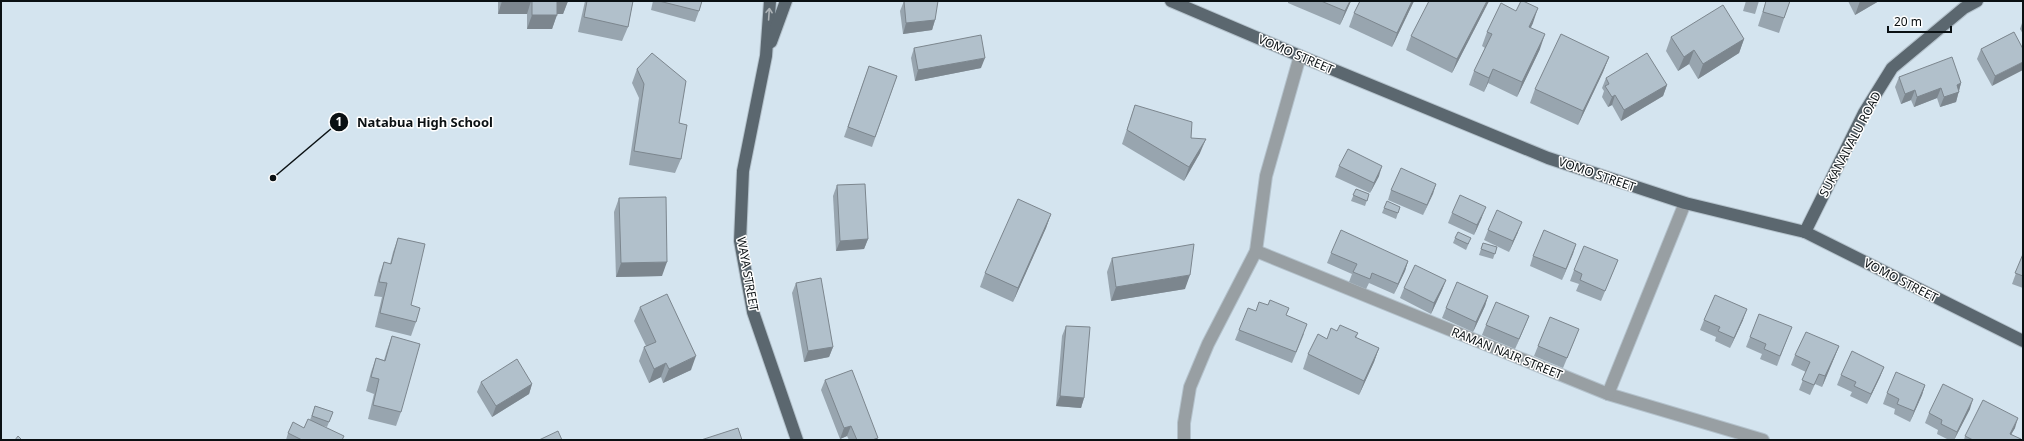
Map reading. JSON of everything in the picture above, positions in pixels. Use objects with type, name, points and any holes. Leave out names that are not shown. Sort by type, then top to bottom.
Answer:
[{"type":"main road","name":"WAYA STREET","points":[[770,1],[766,56],[744,171],[740,241],[754,312],[797,440]]},
{"type":"main road","name":"WAYA STREET","points":[[766,56],[786,1]]},
{"type":"main road","name":"VOMO STREET","points":[[1171,1],[1548,158],[1685,203],[1805,232],[2023,341]]},
{"type":"main road","name":"SUKANAIVALU ROAD","points":[[1805,232],[1864,112],[1892,68],[1962,5],[1977,1]]},
{"type":"street","points":[[1184,440],[1184,423],[1190,388],[1208,344],[1256,250],[1266,176],[1300,56]]},
{"type":"street","points":[[1608,394],[1685,203]]},
{"type":"street","name":"RAMAN NAIR STREET","points":[[1256,250],[1608,394],[1764,440]]},
{"type":"building","points":[[532,1],[557,1],[557,15],[532,15]]},
{"type":"building","points":[[587,1],[633,1],[628,27],[584,17]]},
{"type":"building","points":[[659,1],[702,1],[699,11]]},
{"type":"building","points":[[904,1],[938,1],[935,20],[906,23]]},
{"type":"building","points":[[1321,1],[1350,1],[1345,11]]},
{"type":"building","points":[[1360,1],[1412,1],[1397,33],[1354,13]]},
{"type":"building","points":[[1429,1],[1487,1],[1457,59],[1411,36]]},
{"type":"building","points":[[1521,1],[1538,8],[1529,27],[1545,34],[1522,82],[1493,69],[1489,78],[1474,71],[1492,34],[1487,32],[1501,3],[1516,11]]},
{"type":"building","points":[[1766,1],[1790,1],[1784,18],[1763,12]]},
{"type":"building","points":[[1723,5],[1744,39],[1703,64],[1694,50],[1684,57],[1671,37]]},
{"type":"building","points":[[2014,32],[2023,49],[2023,62],[1995,76],[1981,49]]},
{"type":"building","points":[[1561,34],[1609,57],[1583,111],[1535,89]]},
{"type":"building","points":[[981,35],[985,58],[918,70],[914,48]]},
{"type":"building","points":[[652,53],[686,81],[679,123],[687,125],[681,159],[634,151],[644,84],[637,69]]},
{"type":"building","points":[[1647,53],[1667,85],[1624,110],[1615,95],[1612,97],[1605,86],[1609,84],[1606,78]]},
{"type":"building","points":[[1952,57],[1961,83],[1957,85],[1959,92],[1944,97],[1941,88],[1917,97],[1915,90],[1905,94],[1899,77]]},
{"type":"building","points":[[869,66],[897,76],[875,137],[848,127]]},
{"type":"building","points":[[1135,105],[1192,122],[1191,138],[1206,139],[1189,167],[1127,130]]},
{"type":"building","points":[[1348,149],[1382,166],[1374,183],[1339,166]]},
{"type":"building","points":[[1401,168],[1436,184],[1427,205],[1391,190]]},
{"type":"building","points":[[865,184],[868,239],[840,241],[837,185]]},
{"type":"building","points":[[1356,189],[1369,194],[1367,201],[1353,195]]},
{"type":"building","points":[[1460,195],[1486,207],[1477,225],[1452,213]]},
{"type":"building","points":[[666,197],[667,262],[621,263],[619,198]]},
{"type":"building","points":[[1018,199],[1051,214],[1018,288],[985,273]]},
{"type":"building","points":[[1387,201],[1400,207],[1398,213],[1384,208]]},
{"type":"building","points":[[1497,210],[1522,222],[1513,241],[1488,230]]},
{"type":"building","points":[[1341,230],[1408,261],[1398,284],[1372,273],[1370,279],[1353,272],[1357,264],[1331,253]]},
{"type":"building","points":[[1544,230],[1576,244],[1566,269],[1533,256]]},
{"type":"building","points":[[1458,232],[1471,238],[1468,244],[1455,238]]},
{"type":"building","points":[[398,238],[425,244],[411,305],[420,308],[416,322],[380,313],[387,283],[379,282],[384,262],[391,264]]},
{"type":"building","points":[[1483,243],[1497,247],[1495,254],[1481,249]]},
{"type":"building","points":[[1194,244],[1190,275],[1116,287],[1112,258]]},
{"type":"building","points":[[1584,246],[1618,260],[1605,291],[1580,280],[1582,274],[1574,270]]},
{"type":"building","points":[[2023,254],[2023,276],[2015,273]]},
{"type":"building","points":[[1415,265],[1446,280],[1434,303],[1404,288]]},
{"type":"building","points":[[821,278],[833,347],[808,351],[796,283]]},
{"type":"building","points":[[1457,282],[1488,296],[1476,322],[1446,308]]},
{"type":"building","points":[[667,294],[696,356],[669,369],[666,363],[654,369],[644,347],[656,342],[640,307]]},
{"type":"building","points":[[1715,295],[1747,309],[1734,338],[1718,331],[1720,327],[1704,320]]},
{"type":"building","points":[[1270,300],[1289,308],[1286,315],[1307,324],[1296,352],[1239,330],[1248,308],[1256,311],[1259,302],[1268,305]]},
{"type":"building","points":[[1496,302],[1529,316],[1519,339],[1486,325]]},
{"type":"building","points":[[1759,314],[1792,327],[1780,356],[1764,349],[1766,344],[1750,337]]},
{"type":"building","points":[[1550,317],[1579,329],[1567,358],[1538,346]]},
{"type":"building","points":[[1340,325],[1358,333],[1355,337],[1379,348],[1364,381],[1308,354],[1318,334],[1327,339],[1331,328],[1337,331]]},
{"type":"building","points":[[1066,326],[1090,327],[1084,398],[1060,396]]},
{"type":"building","points":[[1806,332],[1839,346],[1825,376],[1819,374],[1814,385],[1802,380],[1810,362],[1795,355]]},
{"type":"building","points":[[392,336],[420,344],[401,412],[373,405],[379,379],[371,377],[376,358],[385,361]]},
{"type":"building","points":[[1852,351],[1884,367],[1871,394],[1854,386],[1856,382],[1841,375]]},
{"type":"building","points":[[517,359],[532,384],[496,406],[481,382]]},
{"type":"building","points":[[852,370],[878,438],[872,440],[857,440],[851,426],[844,428],[825,380]]},
{"type":"building","points":[[1896,372],[1925,385],[1914,411],[1897,404],[1899,399],[1887,393]]},
{"type":"building","points":[[1943,384],[1973,399],[1957,432],[1941,424],[1942,420],[1929,413]]},
{"type":"building","points":[[1983,400],[2018,418],[2010,434],[2021,439],[2020,440],[1973,440],[1965,436]]},
{"type":"building","points":[[315,406],[333,412],[329,422],[312,416]]},
{"type":"building","points":[[308,419],[344,436],[342,440],[302,440],[288,433],[293,422],[304,428]]},
{"type":"building","points":[[738,428],[742,440],[701,440]]},
{"type":"building","points":[[558,431],[562,440],[539,440]]},
{"type":"building","points":[[18,436],[22,440],[15,440]]},
{"type":"place","name":"Natabua High School","points":[[273,178]]}]
